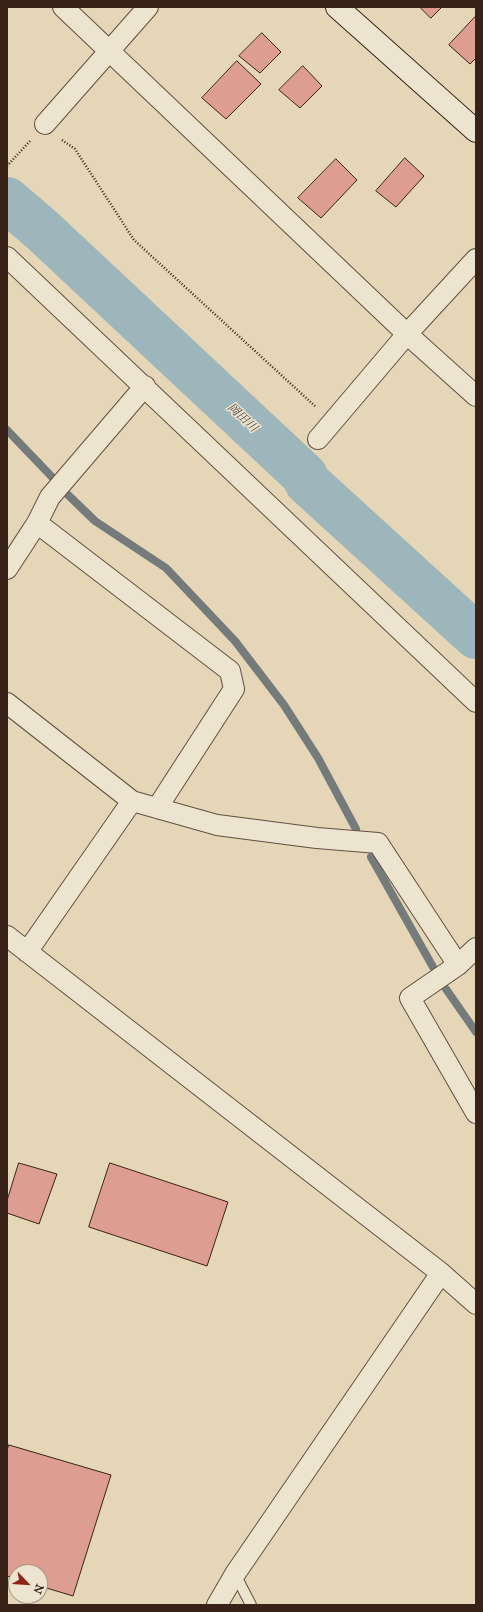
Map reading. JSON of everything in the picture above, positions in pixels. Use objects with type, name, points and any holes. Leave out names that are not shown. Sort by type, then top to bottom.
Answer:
[{"type":"street","points":[[64,7],[407,334],[476,396]]},
{"type":"street","points":[[51,130],[109,50],[148,7]]},
{"type":"street","points":[[337,7],[476,131]]},
{"type":"street","points":[[7,257],[145,386],[476,702]]},
{"type":"street","points":[[318,439],[407,334],[476,258]]},
{"type":"street","points":[[7,569],[37,523],[50,498],[145,386]]},
{"type":"street","points":[[37,523],[230,671],[234,689],[157,808]]},
{"type":"street","points":[[8,706],[132,801],[217,825],[316,838],[378,843],[458,965]]},
{"type":"street","points":[[27,952],[132,801]]},
{"type":"street","points":[[7,936],[441,1273],[476,1304]]},
{"type":"street","points":[[476,948],[458,965],[410,998],[476,1113]]},
{"type":"street","points":[[217,1605],[235,1574],[441,1273]]},
{"type":"lane","points":[[235,1574],[251,1605]]},
{"type":"path","points":[[51,130],[75,149],[134,240],[333,422]]},
{"type":"path","points":[[7,166],[31,139]]},
{"type":"building","points":[[420,7],[442,7],[431,18]]},
{"type":"building","points":[[476,16],[476,58],[470,64],[449,45]]},
{"type":"building","points":[[262,33],[281,52],[260,73],[239,56]]},
{"type":"building","points":[[237,61],[261,84],[226,119],[202,98]]},
{"type":"building","points":[[303,66],[322,86],[300,108],[279,90]]},
{"type":"building","points":[[405,158],[424,176],[396,207],[376,191]]},
{"type":"building","points":[[336,159],[357,180],[321,218],[298,198]]},
{"type":"building","points":[[19,1163],[57,1174],[39,1224],[7,1213],[7,1201]]},
{"type":"building","points":[[110,1163],[228,1202],[207,1266],[89,1227]]},
{"type":"building","points":[[9,1445],[111,1475],[73,1596],[48,1588],[48,1564],[8,1564],[7,1576],[7,1451]]},
{"type":"waterway","name":"岡田川","points":[[7,200],[42,230],[305,476],[307,482],[476,636]]},
{"type":"waterway","points":[[7,430],[52,477]]},
{"type":"waterway","points":[[65,492],[95,521],[166,568],[235,641],[284,705],[318,758],[356,829]]},
{"type":"waterway","points":[[371,857],[433,967]]},
{"type":"waterway","points":[[446,989],[476,1032]]}]
